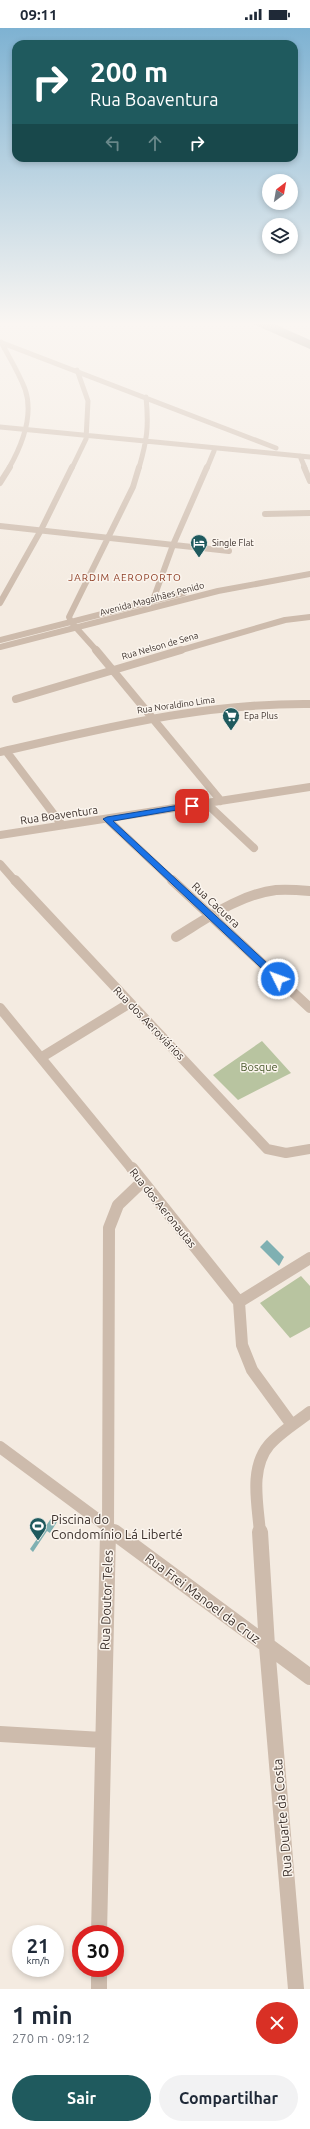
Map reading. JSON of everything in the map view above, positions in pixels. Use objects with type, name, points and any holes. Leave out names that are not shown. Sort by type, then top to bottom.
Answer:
[{"type":"street","points":[[0,483],[12,464],[26,431],[27,414]]},
{"type":"street","points":[[0,603],[41,530],[86,437],[87,414]]},
{"type":"street","points":[[148,414],[146,442],[133,487],[71,612],[71,622],[114,669],[221,801]]},
{"type":"street","points":[[188,414],[276,448]]},
{"type":"street","points":[[0,427],[26,431],[146,442],[310,460]]},
{"type":"street","points":[[0,431],[26,431]]},
{"type":"street","points":[[146,442],[214,451],[301,458],[310,457]]},
{"type":"street","points":[[153,600],[173,545],[214,451]]},
{"type":"street","points":[[301,458],[310,481]]},
{"type":"street","points":[[265,514],[310,513]]},
{"type":"street","points":[[0,526],[229,551]]},
{"type":"street","name":"Avenida Magalhães Penido","points":[[0,640],[153,600],[269,574],[310,569]]},
{"type":"street","name":"Avenida Magalhães Penido","points":[[0,647],[218,591],[310,574]]},
{"type":"street","name":"Rua Nelson de Sena","points":[[16,699],[285,620],[310,617]]},
{"type":"street","name":"Rua Noraldino Lima","points":[[3,752],[152,717],[250,705],[310,704]]},
{"type":"street","points":[[3,752],[62,825]]},
{"type":"street","name":"Rua Boaventura","points":[[0,835],[310,788]]},
{"type":"street","points":[[206,803],[254,848]]},
{"type":"street","name":"Rua Cacuera","points":[[107,819],[310,1008]]},
{"type":"street","name":"Rua dos Aeroviários","points":[[0,864],[267,1149],[278,1153],[288,1154],[310,1149]]},
{"type":"street","points":[[176,937],[211,917],[260,893],[276,890],[310,891]]},
{"type":"street","points":[[42,1057],[130,1003]]},
{"type":"street","name":"Rua dos Aeronautas","points":[[0,1008],[42,1057],[240,1302]]},
{"type":"street","name":"Rua Doutor Teles","points":[[99,1925],[102,1740],[108,1528],[109,1228],[118,1205],[142,1182]]},
{"type":"street","points":[[292,1425],[252,1370],[242,1345],[240,1302],[310,1258]]},
{"type":"street","name":"Rua Duarte da Costa","points":[[296,1989],[267,1646],[256,1477],[261,1458],[269,1445],[310,1412]]},
{"type":"street","name":"Rua Frei Manoel da Cruz","points":[[0,1447],[310,1677]]},
{"type":"street","points":[[0,1734],[102,1740]]},
{"type":"street","points":[[99,1977],[99,1989]]},
{"type":"green space","name":"Bosque","points":[[262,1041],[291,1073],[238,1100],[213,1075]]},
{"type":"green space","points":[[301,1276],[310,1286],[310,1327],[290,1338],[260,1303]]},
{"type":"water","points":[[267,1240],[284,1257],[279,1266],[260,1247]]},
{"type":"water","name":"Piscina do Condomínio Lá Liberté","points":[[52,1517],[57,1522],[50,1533],[47,1531],[33,1552],[30,1549]]},
{"type":"place","name":"Single Flat","points":[[199,558]]},
{"type":"place","name":"Epa Plus","points":[[231,731]]},
{"type":"place","name":"Piscina do Condomínio Lá Liberté","points":[[38,1541]]},
{"type":"district","name":"JARDIM AEROPORTO","points":[[125,577]]},
{"type":"route","points":[[192,806],[107,819],[278,979]]}]
